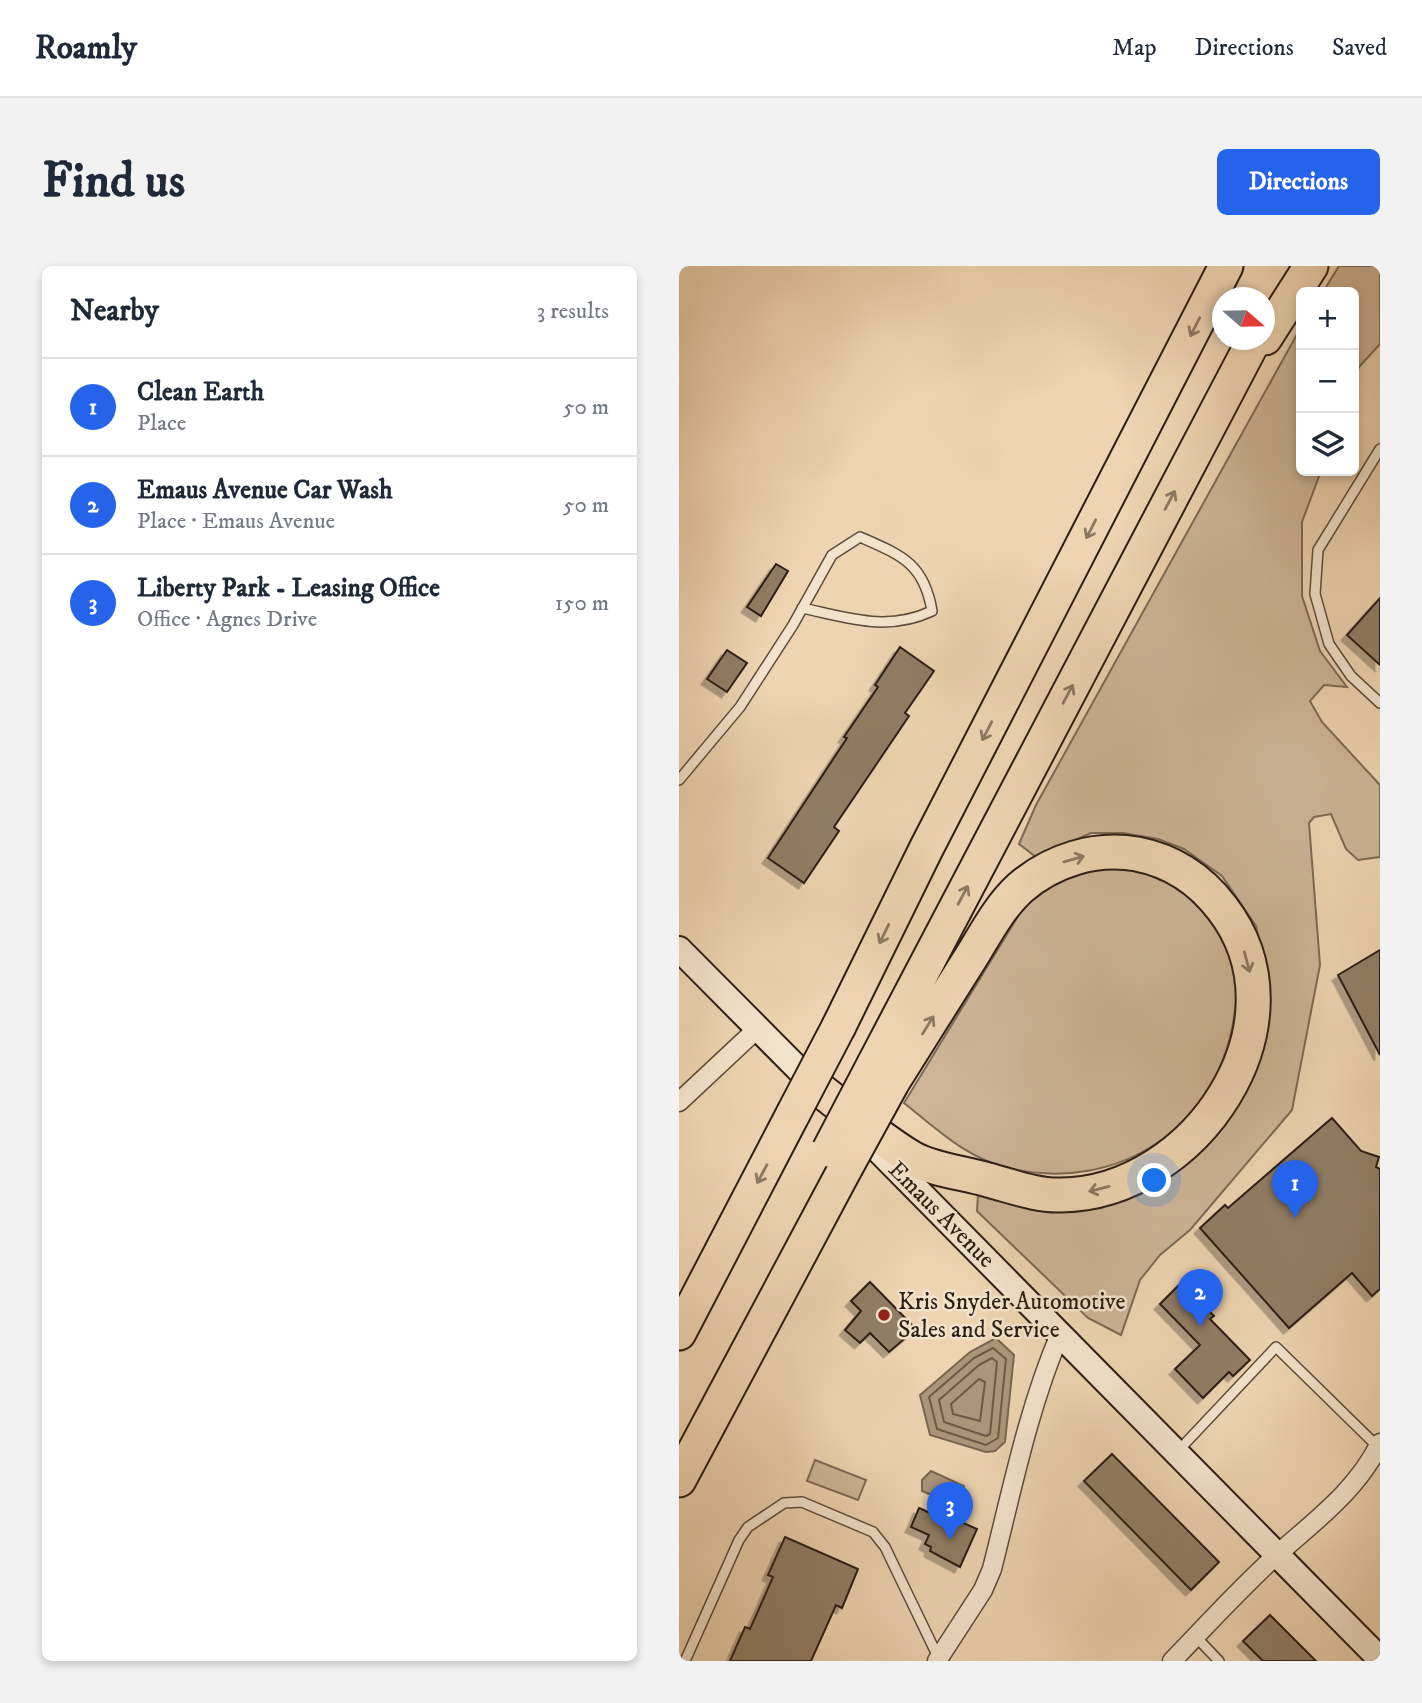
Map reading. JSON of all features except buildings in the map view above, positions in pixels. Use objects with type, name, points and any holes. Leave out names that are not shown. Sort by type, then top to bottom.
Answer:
[{"type":"highway","points":[[679,1333],[839,1027],[926,849],[1226,266]]},
{"type":"highway","points":[[1275,300],[1292,266]]},
{"type":"highway","points":[[1275,322],[1311,266]]},
{"type":"highway","points":[[679,1479],[838,1159],[1249,350]]},
{"type":"highway","points":[[1214,416],[1257,350]]},
{"type":"highway","points":[[815,1086],[913,1159],[1060,1196],[1122,1182],[1154,1167],[1182,1147],[1209,1119],[1234,1080],[1249,1038],[1253,1010],[1249,966],[1240,939],[1210,893],[1194,878],[1151,857],[1104,852],[1053,865],[1033,877],[1002,908],[883,1074]]},
{"type":"highway","points":[[679,1440],[838,1159]]},
{"type":"main road","name":"Emaus Avenue","points":[[679,949],[1380,1660]]},
{"type":"street","points":[[679,1102],[758,1028]]},
{"type":"street","points":[[941,1660],[983,1590],[992,1569],[1030,1418],[1045,1368],[1060,1334]]},
{"type":"street","points":[[1172,1661],[1277,1555],[1351,1488],[1372,1461],[1379,1445]]},
{"type":"lane","points":[[1380,449],[1318,550],[1315,594],[1329,644],[1351,676],[1380,703]]},
{"type":"lane","points":[[679,780],[740,707],[832,555],[860,537],[901,555],[917,570],[929,590],[932,611],[909,622],[891,623],[861,621],[802,608]]},
{"type":"lane","points":[[1176,1452],[1276,1348],[1379,1445]]},
{"type":"lane","points":[[685,1661],[739,1540],[748,1527],[784,1503],[802,1502],[873,1532],[885,1547],[941,1660]]},
{"type":"lane","points":[[1196,1637],[1219,1661]]},
{"type":"shaded area","points":[[1339,266],[1380,266],[1380,344],[1359,367],[1359,287],[1326,287]]},
{"type":"shaded area","points":[[1296,336],[1296,476],[1319,476],[1302,522],[1302,596],[1320,651],[1347,687],[1324,685],[1310,701],[1322,722],[1380,785],[1380,857],[1358,860],[1346,849],[1331,814],[1314,817],[1309,823],[1320,965],[1292,1110],[1190,1230],[1160,1255],[1140,1280],[1121,1335],[1088,1318],[977,1211],[978,1195],[970,1190],[1011,1197],[1196,1147],[1264,965],[1256,926],[1222,876],[1184,849],[1158,839],[1123,833],[1091,833],[1036,857],[1019,844],[1036,805]]},
{"type":"shaded area","points":[[1083,864],[1169,871],[1210,914],[1229,939],[1235,967],[1234,1018],[1224,1057],[1207,1091],[1185,1120],[1157,1143],[1125,1160],[1090,1170],[1052,1174],[1012,1169],[967,1151],[904,1103],[1020,913],[1034,897]]},
{"type":"shaded area","points":[[815,1460],[866,1480],[858,1500],[807,1481]]},
{"type":"water","points":[[996,1338],[1014,1355],[1005,1442],[995,1451],[986,1452],[930,1435],[920,1395],[970,1352]]},
{"type":"water","points":[[931,1471],[964,1486],[963,1501],[958,1501],[955,1505],[922,1491],[922,1480]]},
{"type":"place","name":"Clean Earth","points":[[1295,1218]]},
{"type":"place","name":"Kris Snyder Automotive Sales and Service","points":[[884,1315]]},
{"type":"place","name":"Emaus Avenue Car Wash","points":[[1200,1327]]},
{"type":"place","name":"Liberty Park - Leasing Office","points":[[950,1540]]}]
